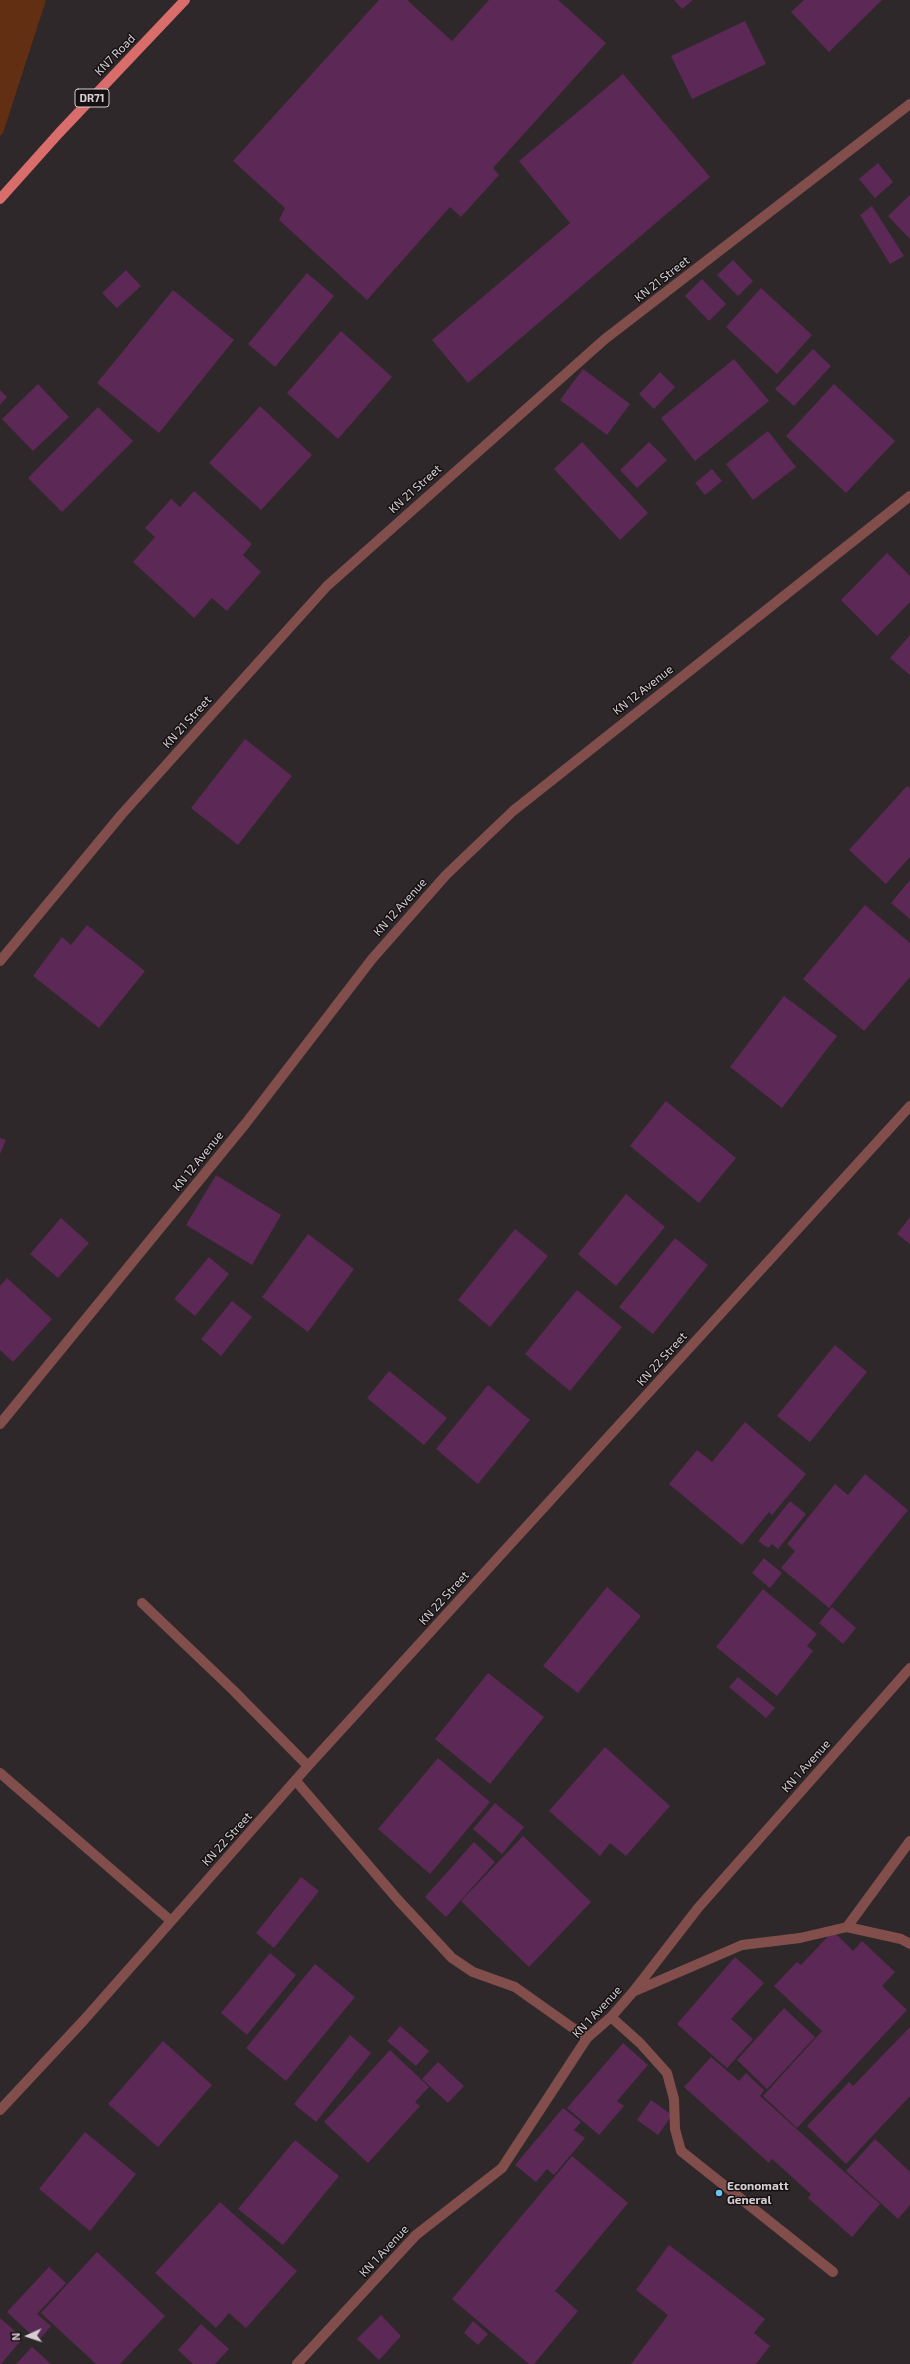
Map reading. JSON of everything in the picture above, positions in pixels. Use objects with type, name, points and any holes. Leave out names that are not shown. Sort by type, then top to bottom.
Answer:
[{"type":"main road","name":"KN7 Road","points":[[0,199],[59,133],[185,0]]},
{"type":"street","name":"KN 21 Street","points":[[0,961],[122,814],[327,586],[605,339],[910,104]]},
{"type":"street","name":"KN 12 Avenue","points":[[0,1424],[246,1122],[372,959],[446,875],[513,811],[910,496]]},
{"type":"street","name":"KN 22 Street","points":[[0,2110],[171,1922],[308,1766],[910,1106]]},
{"type":"street","points":[[142,1603],[233,1690],[308,1766]]},
{"type":"street","name":"KN 1 Avenue","points":[[297,2364],[416,2235],[502,2168],[587,2038],[611,2017],[633,1992],[698,1908],[910,1668]]},
{"type":"street","points":[[0,1773],[171,1922]]},
{"type":"street","points":[[296,1781],[400,1901],[452,1958],[473,1972],[515,1987],[587,2038]]},
{"type":"street","points":[[847,1927],[910,1841]]},
{"type":"street","points":[[633,1992],[742,1945],[800,1938],[847,1927],[901,1939],[910,1944]]},
{"type":"street","points":[[611,2017],[640,2043],[667,2073],[674,2099],[675,2129],[681,2151],[833,2272]]},
{"type":"shaded area","points":[[0,0],[46,0],[3,133],[0,136]]},
{"type":"building","points":[[379,0],[407,0],[452,41],[489,0],[558,0],[606,43],[493,168],[499,175],[461,217],[450,207],[367,300],[279,220],[285,208],[233,161]]},
{"type":"building","points":[[674,0],[693,0],[682,9]]},
{"type":"building","points":[[804,0],[882,0],[829,52],[791,12]]},
{"type":"building","points":[[745,21],[766,64],[692,99],[671,56]]},
{"type":"building","points":[[623,74],[710,177],[468,383],[432,340],[570,223],[519,161]]},
{"type":"building","points":[[878,163],[893,182],[875,198],[859,179]]},
{"type":"building","points":[[910,195],[910,239],[888,216]]},
{"type":"building","points":[[872,206],[904,256],[890,264],[860,215]]},
{"type":"building","points":[[733,260],[753,281],[738,296],[717,275]]},
{"type":"building","points":[[126,270],[141,286],[117,308],[102,293]]},
{"type":"building","points":[[307,273],[334,296],[275,367],[248,344]]},
{"type":"building","points":[[702,279],[726,304],[709,321],[685,296]]},
{"type":"building","points":[[761,288],[812,335],[777,374],[726,327]]},
{"type":"building","points":[[173,290],[234,340],[159,433],[97,383]]},
{"type":"building","points":[[341,331],[392,377],[338,439],[287,393]]},
{"type":"building","points":[[813,349],[831,366],[794,406],[775,389]]},
{"type":"building","points":[[734,359],[769,401],[695,461],[661,418]]},
{"type":"building","points":[[583,369],[630,404],[607,435],[560,400]]},
{"type":"building","points":[[660,372],[675,387],[654,409],[639,394]]},
{"type":"building","points":[[38,384],[69,417],[33,451],[2,419]]},
{"type":"building","points":[[834,384],[895,441],[846,493],[786,436]]},
{"type":"building","points":[[0,390],[7,397],[0,405]]},
{"type":"building","points":[[260,406],[312,455],[261,510],[209,463]]},
{"type":"building","points":[[98,407],[133,441],[62,512],[28,478]]},
{"type":"building","points":[[768,431],[796,467],[753,500],[726,464]]},
{"type":"building","points":[[582,442],[648,513],[620,540],[554,469]]},
{"type":"building","points":[[649,442],[667,460],[637,488],[620,470]]},
{"type":"building","points":[[712,469],[722,481],[705,495],[695,483]]},
{"type":"building","points":[[194,491],[252,544],[243,555],[261,572],[227,611],[212,598],[194,618],[133,562],[155,537],[145,528],[171,499],[180,507]]},
{"type":"building","points":[[887,553],[910,576],[910,602],[877,636],[841,600]]},
{"type":"building","points":[[910,635],[910,675],[890,658]]},
{"type":"building","points":[[245,739],[292,776],[238,845],[191,808]]},
{"type":"building","points":[[907,786],[910,788],[910,857],[886,884],[849,850]]},
{"type":"building","points":[[910,880],[910,919],[891,903]]},
{"type":"building","points":[[865,905],[910,943],[910,977],[864,1031],[803,979]]},
{"type":"building","points":[[87,925],[145,971],[99,1028],[33,976],[62,937],[71,945]]},
{"type":"building","points":[[784,996],[837,1036],[782,1108],[730,1067]]},
{"type":"building","points":[[666,1101],[736,1158],[699,1203],[630,1146]]},
{"type":"building","points":[[0,1138],[6,1140],[0,1154]]},
{"type":"building","points":[[216,1175],[281,1215],[252,1265],[186,1225]]},
{"type":"building","points":[[626,1194],[665,1227],[616,1286],[578,1254]]},
{"type":"building","points":[[910,1217],[910,1244],[897,1234]]},
{"type":"building","points":[[61,1218],[89,1243],[58,1278],[30,1254]]},
{"type":"building","points":[[515,1229],[548,1256],[490,1327],[458,1300]]},
{"type":"building","points":[[308,1234],[354,1269],[308,1332],[262,1297]]},
{"type":"building","points":[[675,1238],[708,1265],[653,1334],[619,1307]]},
{"type":"building","points":[[209,1257],[229,1274],[195,1316],[174,1299]]},
{"type":"building","points":[[7,1278],[52,1319],[13,1362],[0,1350],[0,1286]]},
{"type":"building","points":[[577,1290],[622,1327],[570,1391],[525,1354]]},
{"type":"building","points":[[232,1301],[252,1317],[221,1356],[201,1339]]},
{"type":"building","points":[[835,1345],[867,1372],[810,1442],[777,1416]]},
{"type":"building","points":[[389,1371],[447,1418],[424,1445],[367,1398]]},
{"type":"building","points":[[488,1385],[530,1420],[478,1484],[436,1449]]},
{"type":"building","points":[[745,1422],[806,1474],[772,1515],[769,1512],[742,1545],[669,1484],[697,1450],[712,1462]]},
{"type":"building","points":[[865,1474],[908,1510],[829,1608],[781,1568],[795,1551],[787,1544],[835,1484],[848,1495]]},
{"type":"building","points":[[790,1501],[806,1514],[778,1549],[772,1544],[768,1548],[758,1541]]},
{"type":"building","points":[[764,1558],[782,1573],[770,1588],[752,1573]]},
{"type":"building","points":[[607,1587],[641,1616],[578,1693],[543,1666]]},
{"type":"building","points":[[763,1589],[817,1634],[807,1646],[813,1651],[777,1696],[716,1647]]},
{"type":"building","points":[[832,1607],[856,1628],[843,1644],[819,1623]]},
{"type":"building","points":[[488,1673],[544,1717],[490,1784],[435,1739]]},
{"type":"building","points":[[738,1677],[775,1708],[766,1718],[729,1687]]},
{"type":"building","points":[[605,1747],[670,1806],[626,1856],[610,1843],[600,1856],[549,1811]]},
{"type":"building","points":[[438,1758],[490,1802],[430,1874],[378,1829]]},
{"type":"building","points":[[495,1803],[524,1827],[502,1854],[473,1829]]},
{"type":"building","points":[[523,1836],[591,1902],[529,1967],[461,1901]]},
{"type":"building","points":[[474,1842],[495,1862],[446,1917],[425,1897]]},
{"type":"building","points":[[301,1877],[319,1891],[274,1948],[256,1933]]},
{"type":"building","points":[[833,1931],[853,1951],[862,1941],[895,1972],[882,1986],[907,2010],[797,2128],[763,2096],[822,2031],[774,1986],[797,1962],[801,1965]]},
{"type":"building","points":[[270,1953],[296,1975],[247,2035],[221,2013]]},
{"type":"building","points":[[735,1957],[764,1983],[731,2019],[753,2039],[727,2068],[677,2024]]},
{"type":"building","points":[[315,1964],[355,1997],[286,2081],[246,2048]]},
{"type":"building","points":[[784,2008],[815,2037],[767,2089],[737,2060]]},
{"type":"building","points":[[400,2026],[429,2051],[416,2066],[387,2041]]},
{"type":"building","points":[[910,2027],[910,2096],[846,2164],[807,2126],[849,2082],[853,2086]]},
{"type":"building","points":[[350,2035],[371,2053],[316,2122],[294,2104]]},
{"type":"building","points":[[163,2041],[212,2085],[158,2147],[108,2104]]},
{"type":"building","points":[[623,2043],[648,2065],[617,2101],[624,2106],[599,2135],[567,2108]]},
{"type":"building","points":[[390,2050],[429,2087],[415,2102],[420,2106],[368,2163],[324,2122]]},
{"type":"building","points":[[711,2057],[739,2081],[746,2073],[764,2090],[760,2096],[880,2204],[852,2237],[808,2198],[811,2194],[772,2159],[769,2163],[684,2087]]},
{"type":"building","points":[[438,2062],[464,2086],[448,2103],[422,2079]]},
{"type":"building","points":[[651,2100],[672,2115],[658,2135],[637,2120]]},
{"type":"building","points":[[563,2108],[581,2122],[574,2130],[585,2138],[554,2175],[547,2169],[536,2182],[515,2165]]},
{"type":"building","points":[[85,2132],[136,2174],[90,2231],[39,2189]]},
{"type":"building","points":[[875,2139],[910,2172],[910,2205],[898,2219],[846,2171]]},
{"type":"building","points":[[295,2140],[339,2176],[283,2245],[238,2209]]},
{"type":"building","points":[[572,2156],[628,2203],[555,2291],[578,2311],[534,2364],[529,2364],[452,2299]]},
{"type":"building","points":[[220,2202],[297,2271],[246,2328],[229,2313],[216,2328],[155,2273]]},
{"type":"building","points":[[669,2245],[765,2319],[754,2333],[770,2346],[756,2364],[631,2364],[668,2315],[636,2290]]},
{"type":"building","points":[[97,2252],[165,2316],[120,2364],[96,2364],[41,2313]]},
{"type":"building","points":[[49,2267],[66,2283],[37,2314],[51,2326],[38,2341],[7,2312]]},
{"type":"building","points":[[381,2315],[401,2336],[379,2360],[357,2339]]},
{"type":"building","points":[[0,2318],[23,2338],[1,2364],[0,2364]]},
{"type":"building","points":[[473,2321],[488,2334],[478,2345],[464,2333]]},
{"type":"building","points":[[201,2324],[229,2349],[215,2364],[193,2364],[178,2350]]},
{"type":"building","points":[[32,2347],[51,2364],[16,2364]]},
{"type":"place","name":"Economatt General","points":[[719,2193]]}]
